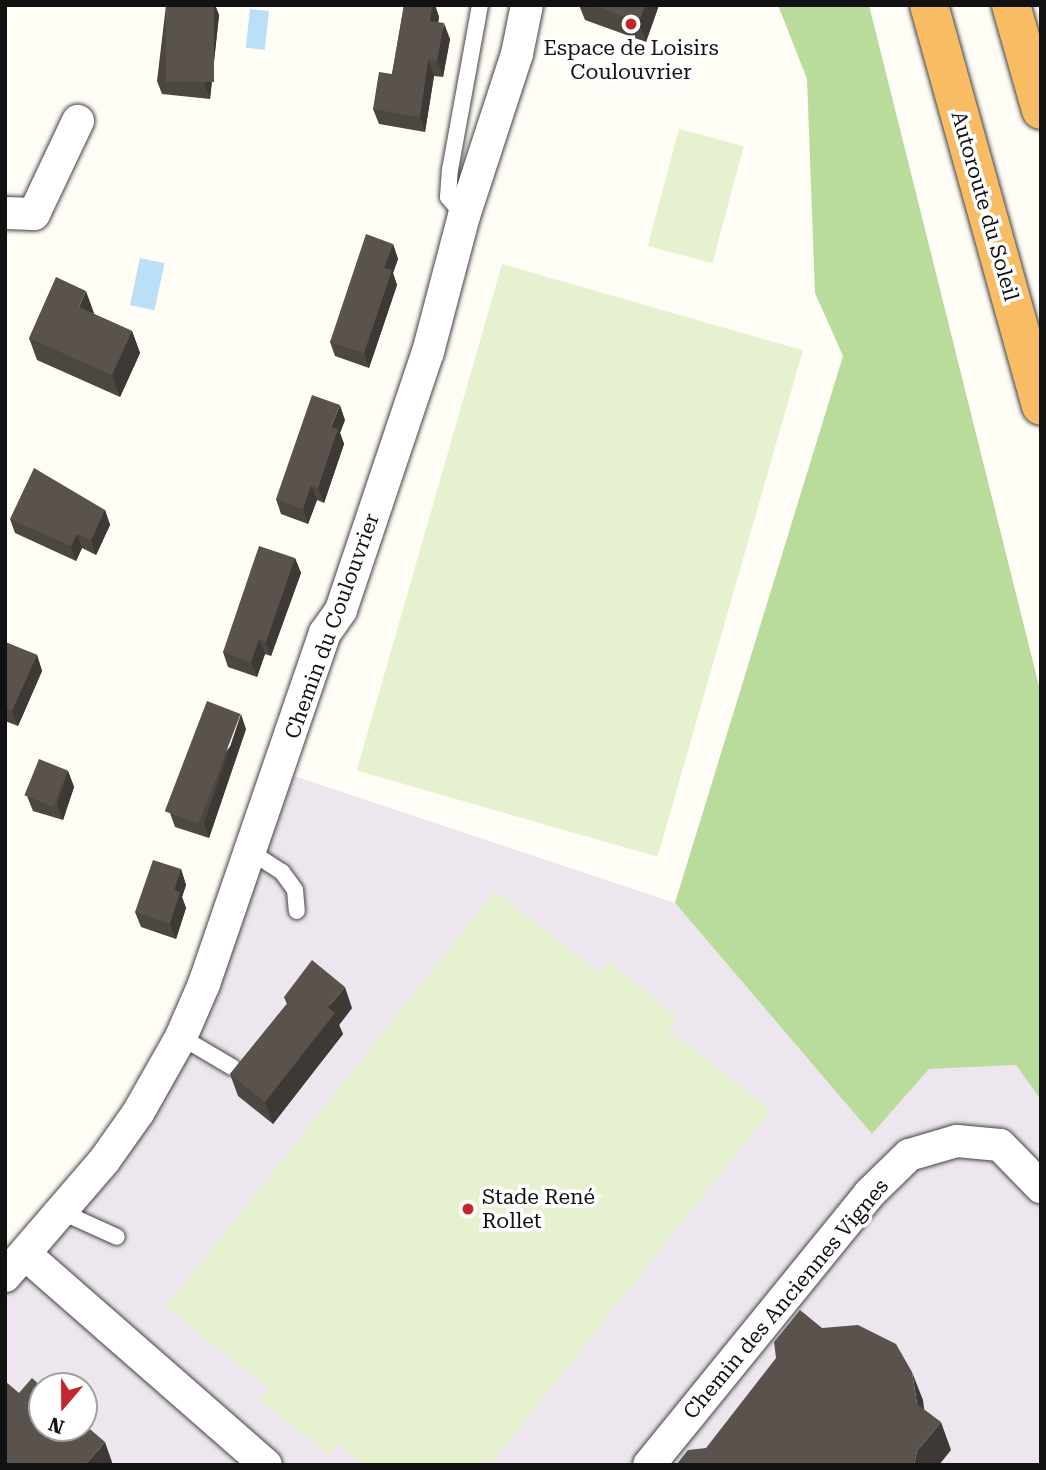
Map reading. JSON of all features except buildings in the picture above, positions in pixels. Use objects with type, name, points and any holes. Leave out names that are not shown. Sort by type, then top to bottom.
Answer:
[{"type":"highway","name":"Autoroute du Soleil","points":[[929,5],[1041,406]]},
{"type":"highway","points":[[1011,5],[1041,110]]},
{"type":"street","name":"Chemin du Coulouvrier","points":[[15,1265],[62,1212],[138,1113],[181,1037],[251,852],[325,633],[341,610],[365,541],[428,352],[464,216],[517,54],[527,5]]},
{"type":"street","points":[[5,213],[34,214],[78,121]]},
{"type":"street","name":"Chemin des Anciennes Vignes","points":[[649,1465],[869,1194],[909,1155],[957,1141],[1000,1146],[1041,1187]]},
{"type":"street","points":[[15,1265],[266,1465]]},
{"type":"lane","points":[[464,216],[448,197],[450,170],[480,5]]},
{"type":"lane","points":[[251,852],[282,872],[295,890],[297,911]]},
{"type":"lane","points":[[181,1037],[232,1067]]},
{"type":"lane","points":[[62,1212],[117,1237]]},
{"type":"shaded area","points":[[279,771],[675,903],[872,1134],[929,1069],[1017,1065],[1041,1100],[1041,1465],[5,1465],[5,1284],[140,1114]]},
{"type":"green space","points":[[778,5],[869,5],[1041,694],[1041,1100],[1016,1065],[929,1069],[872,1134],[675,903],[843,356],[815,293],[807,79]]},
{"type":"green space","points":[[679,129],[744,146],[712,263],[648,246]]},
{"type":"green space","points":[[502,264],[803,350],[658,857],[357,771]]},
{"type":"green space","name":"Stade René Rollet","points":[[495,891],[599,973],[609,962],[677,1017],[668,1029],[771,1110],[490,1465],[363,1465],[337,1444],[329,1455],[259,1400],[268,1388],[166,1307]]},
{"type":"water","points":[[250,9],[269,11],[265,50],[246,48]]},
{"type":"water","points":[[140,258],[164,263],[154,310],[130,305]]},
{"type":"place","name":"Espace de Loisirs Coulouvrier","points":[[631,24]]},
{"type":"place","name":"Stade René Rollet","points":[[468,1209]]}]
